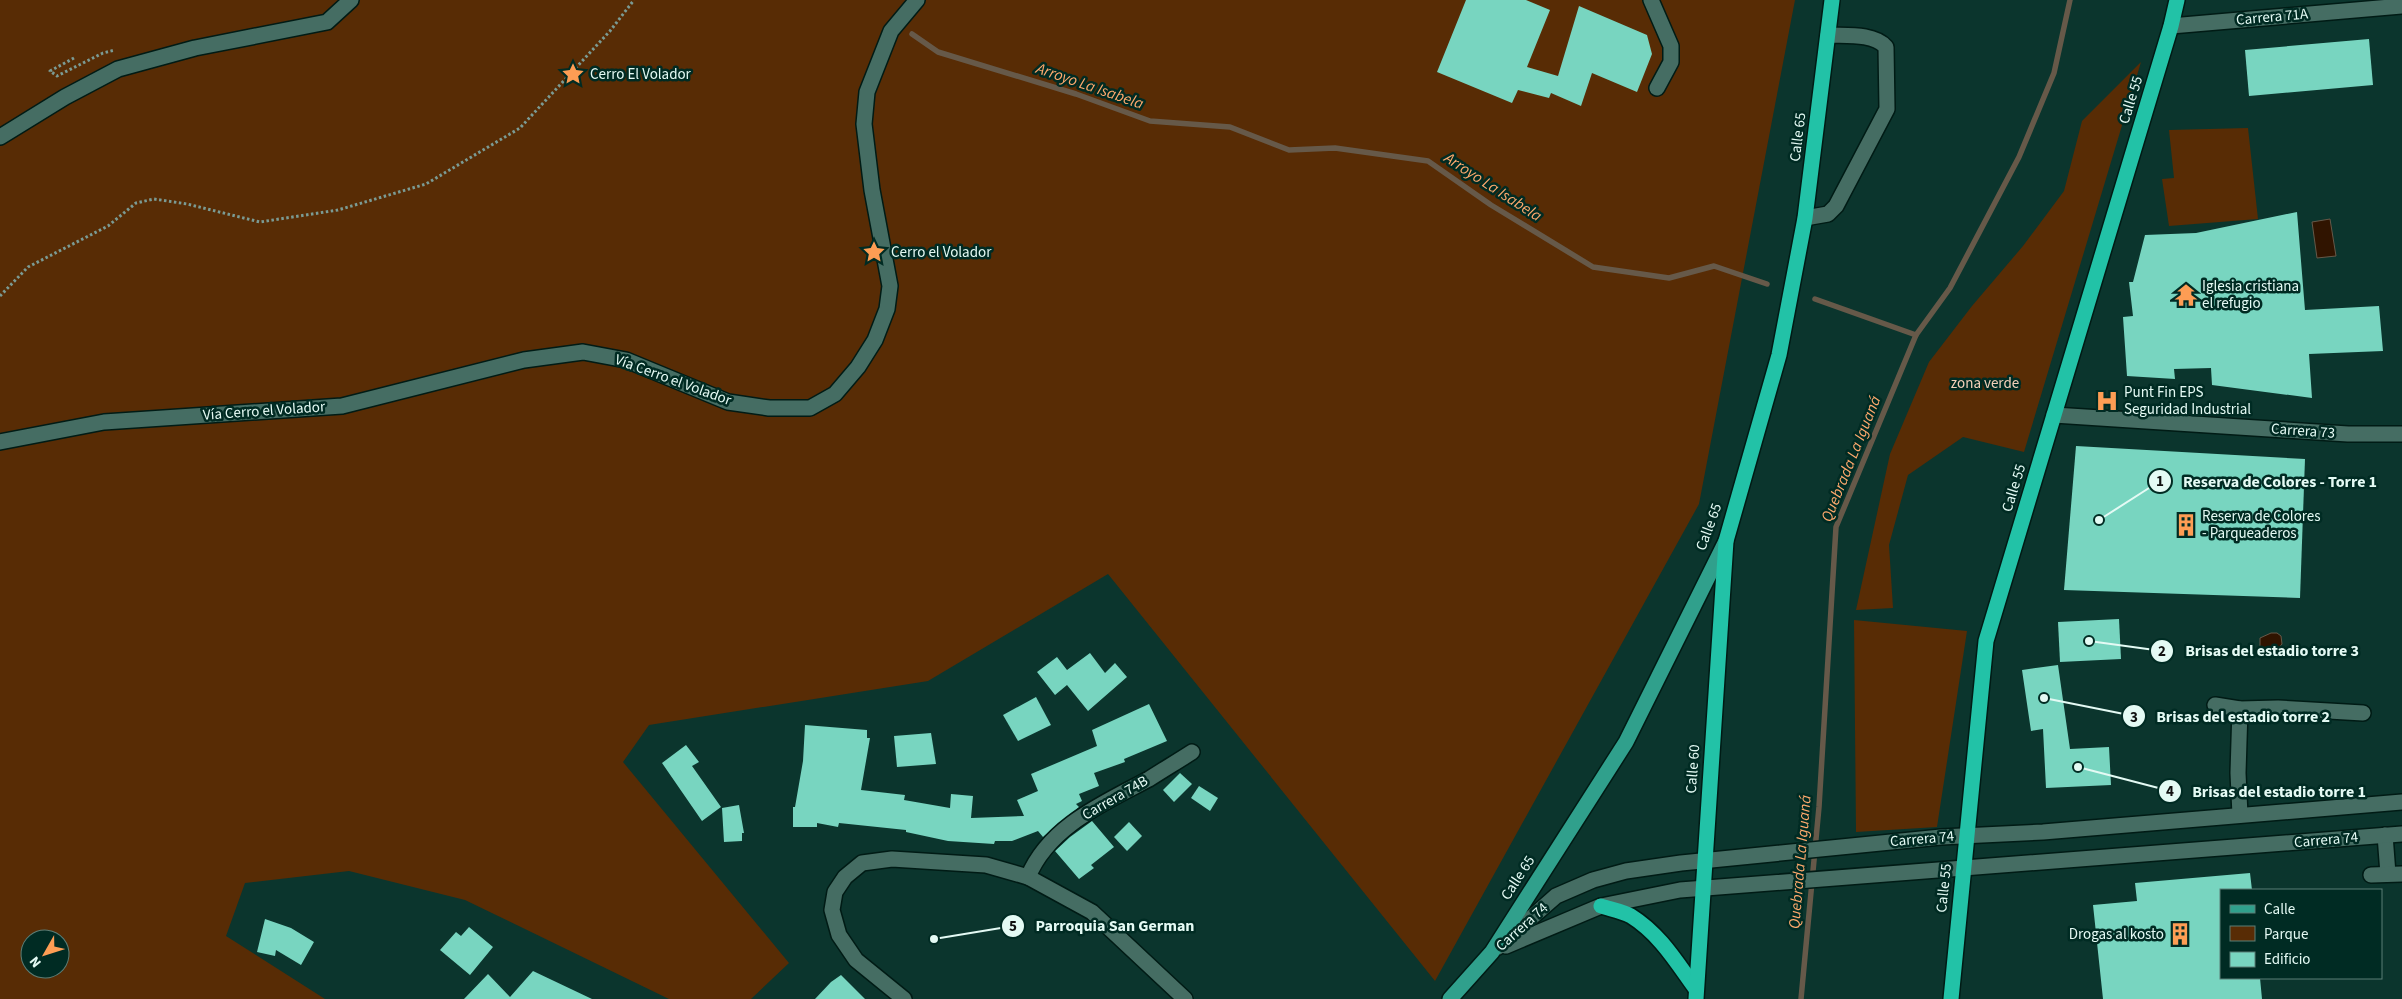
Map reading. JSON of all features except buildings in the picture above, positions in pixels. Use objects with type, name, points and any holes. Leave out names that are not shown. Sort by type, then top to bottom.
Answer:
[{"type":"highway","name":"Calle 65","points":[[1726,541],[1779,355],[1805,218],[1832,0]]},
{"type":"highway","name":"Calle 55","points":[[1950,999],[1986,641],[2171,26],[2177,0]]},
{"type":"highway","name":"Calle 60","points":[[1696,994],[1726,541]]},
{"type":"highway","points":[[1601,906],[1629,915],[1648,929],[1664,945],[1696,994]]},
{"type":"main road","name":"Calle 65","points":[[1450,999],[1492,952],[1626,742],[1726,541]]},
{"type":"street","points":[[0,137],[65,97],[118,69],[195,48],[326,22],[352,0]]},
{"type":"street","name":"Vía Cerro el Volador","points":[[0,442],[104,422],[342,406],[524,360],[583,352],[626,360],[728,402],[769,408],[810,408],[835,394],[858,367],[875,340],[887,309],[890,286],[872,190],[864,116],[867,92],[891,30],[917,0]]},
{"type":"street","points":[[1651,0],[1671,46],[1672,62],[1657,88]]},
{"type":"street","name":"Carrera 71A","points":[[2171,26],[2373,4],[2402,6]]},
{"type":"street","points":[[1805,218],[1828,214],[1836,206],[1887,109],[1886,47],[1881,41],[1872,38],[1828,34]]},
{"type":"street","name":"Carrera 73","points":[[2054,416],[2348,434],[2402,434]]},
{"type":"street","points":[[2215,705],[2240,709],[2278,708],[2363,714]]},
{"type":"street","points":[[2240,709],[2238,773],[2240,815]]},
{"type":"street","name":"Carrera 74B","points":[[1028,877],[1041,853],[1078,818],[1192,752]]},
{"type":"street","name":"Carrera 74","points":[[1492,952],[1556,896],[1593,880],[1626,872],[1705,861],[1966,835],[2043,832],[2402,802]]},
{"type":"street","name":"Carrera 74","points":[[1492,952],[1601,906],[1680,890],[2402,834]]},
{"type":"street","points":[[2371,875],[2395,874],[2385,835]]},
{"type":"street","points":[[904,999],[856,960],[839,935],[832,910],[835,892],[845,877],[862,863],[892,858],[986,865],[1028,877],[1092,912],[1185,999]]},
{"type":"path","points":[[0,296],[28,267],[108,226],[136,204],[154,199],[187,204],[260,222],[338,210],[426,184],[520,128],[610,32],[634,0]]},
{"type":"path","points":[[74,58],[50,71],[57,76],[103,53],[117,50],[124,55],[128,67]]},
{"type":"green space","name":"Cerro el Volador","points":[[0,0],[1795,0],[1699,504],[1435,981],[1108,574],[928,681],[649,725],[623,762],[789,963],[751,999],[669,999],[465,900],[349,871],[245,883],[226,936],[325,999],[0,999]]},
{"type":"green space","name":"zona verde","points":[[2141,62],[2024,452],[1963,437],[1908,475],[1889,545],[1893,608],[1856,610],[1890,454],[1929,362],[1972,306],[2023,246],[2064,191],[2082,121]]},
{"type":"green space","points":[[2248,128],[2258,219],[2169,226],[2162,179],[2174,178],[2169,130]]},
{"type":"green space","points":[[1854,620],[1967,631],[1937,827],[1856,832]]},
{"type":"shaded area","points":[[2330,219],[2336,256],[2317,258],[2312,222]]},
{"type":"shaded area","points":[[2271,633],[2277,633],[2281,636],[2282,644],[2276,651],[2260,648],[2260,638]]},
{"type":"waterway","name":"Quebrada La Iguaná","points":[[1801,999],[1819,807],[1836,527],[1916,335],[1950,288],[2019,157],[2054,73],[2070,0]]},
{"type":"waterway","name":"Arroyo La Isabela","points":[[912,34],[938,52],[1076,94],[1150,121],[1230,127],[1289,150],[1335,148],[1428,161],[1491,205],[1593,267],[1669,278],[1714,266],[1767,284]]},
{"type":"waterway","name":"Arroyo La Isabela","points":[[1815,299],[1916,335]]},
{"type":"place","name":"Cerro El Volador","points":[[573,74]]},
{"type":"place","name":"Cerro el Volador","points":[[874,252]]},
{"type":"place","name":"Iglesia cristiana el refugio","points":[[2186,295]]},
{"type":"place","name":"Punt Fin EPS Seguridad Industrial","points":[[2107,401]]},
{"type":"place","name":"Reserva de Colores - Torre 1","points":[[2099,520]]},
{"type":"place","name":"Reserva de Colores - Parqueaderos","points":[[2186,525]]},
{"type":"place","name":"Brisas del estadio torre 3","points":[[2089,641]]},
{"type":"place","name":"Brisas del estadio torre 2","points":[[2044,698]]},
{"type":"place","name":"Brisas del estadio torre 1","points":[[2078,767]]},
{"type":"place","name":"Drogas al kosto","points":[[2180,934]]},
{"type":"place","name":"Parroquia San German","points":[[934,939]]}]
